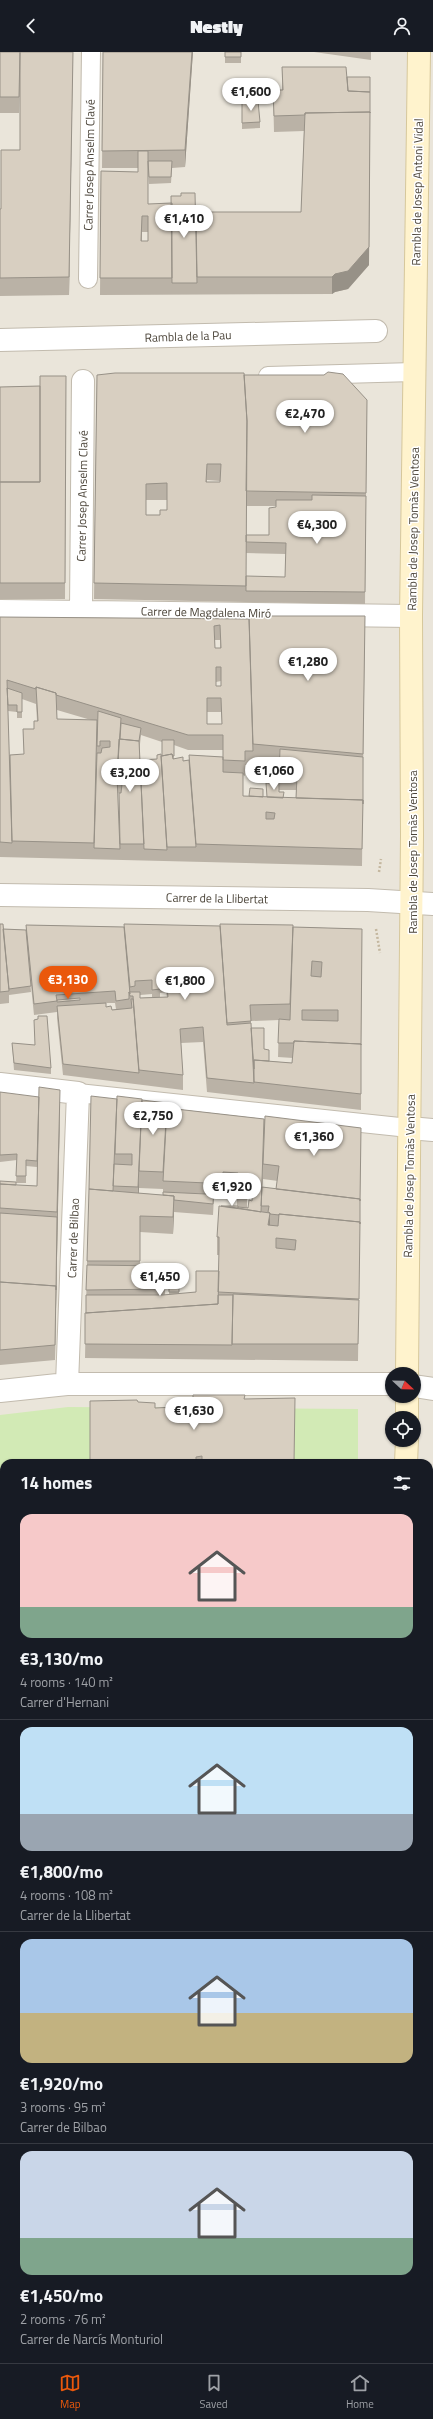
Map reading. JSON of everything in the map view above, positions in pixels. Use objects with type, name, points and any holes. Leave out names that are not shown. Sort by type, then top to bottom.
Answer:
[{"type":"street","name":"Rambla de Josep Antoni Vidal","points":[[415,331],[419,52]]},
{"type":"street","name":"Rambla de la Pau","points":[[0,340],[376,331]]},
{"type":"street","name":"Rambla de Josep Tomàs Ventosa","points":[[407,1367],[411,902],[411,616],[415,331]]},
{"type":"street","name":"Carrer Josep Anselm Clavé","points":[[81,610],[90,381]]},
{"type":"street","name":"Carrer de Magdalena Miró","points":[[0,611],[81,610],[411,616]]},
{"type":"street","name":"Carrer de la Llibertat","points":[[0,895],[411,902],[433,904]]},
{"type":"street","points":[[0,1084],[78,1093]]},
{"type":"street","name":"Carrer de Bilbao","points":[[67,1384],[78,1093]]},
{"type":"street","points":[[409,1128],[433,1130]]},
{"type":"street","points":[[0,1391],[67,1384],[385,1384]]},
{"type":"street","points":[[421,1387],[433,1390]]},
{"type":"street","points":[[406,1447],[406,1459]]},
{"type":"lane","name":"Carrer Josep Anselm Clavé","points":[[88,279],[91,52]]},
{"type":"lane","points":[[247,377],[414,372]]},
{"type":"lane","points":[[78,1093],[409,1128]]},
{"type":"shaded area","points":[[0,52],[433,52],[433,1459],[0,1459]]},
{"type":"green space","points":[[68,1407],[358,1409],[358,1459],[0,1459],[0,1415]]},
{"type":"building","points":[[0,52],[20,52],[19,97],[0,97]]},
{"type":"building","points":[[20,52],[73,52],[69,277],[0,278],[1,150],[20,150]]},
{"type":"building","points":[[103,52],[192,52],[185,150],[102,151]]},
{"type":"building","points":[[225,52],[241,52],[241,57],[225,57]]},
{"type":"building","points":[[282,67],[346,67],[348,91],[370,92],[370,112],[305,113],[305,115],[274,116],[273,90],[283,90]]},
{"type":"building","points":[[347,77],[370,77],[370,92],[348,91]]},
{"type":"building","points":[[258,101],[260,122],[242,123],[242,102]]},
{"type":"building","points":[[370,112],[369,247],[348,271],[335,274],[332,277],[197,277],[196,212],[301,212],[305,113]]},
{"type":"building","points":[[138,151],[148,151],[148,204],[172,203],[172,278],[100,278],[101,171],[138,172]],"holes":[[[142,216],[148,216],[148,241],[141,241]]]},
{"type":"building","points":[[148,161],[172,161],[171,177],[149,177]]},
{"type":"building","points":[[181,193],[195,193],[197,283],[172,283],[171,196],[181,196]]},
{"type":"building","points":[[328,372],[343,374],[367,400],[366,493],[246,491],[247,421],[244,375],[324,375]]},
{"type":"building","points":[[115,373],[244,373],[247,421],[246,586],[94,583],[97,375]],"holes":[[[207,464],[221,464],[220,482],[206,482]],[[167,483],[167,510],[160,510],[160,515],[146,515],[146,484]]]},
{"type":"building","points":[[40,376],[66,376],[65,583],[0,583],[0,482],[40,482]]},
{"type":"building","points":[[40,386],[40,482],[0,482],[0,387]]},
{"type":"building","points":[[312,495],[366,496],[365,592],[246,591],[246,576],[285,577],[286,543],[246,542],[246,535],[269,535],[269,508],[276,507],[276,500],[312,500]]},
{"type":"building","points":[[249,616],[365,616],[363,754],[253,744]]},
{"type":"building","points":[[0,617],[249,619],[253,751],[245,751],[245,761],[223,760],[223,735],[188,735],[56,695],[56,693],[36,687],[36,689],[7,680],[12,843],[0,842]],"holes":[[[220,625],[221,648],[215,648],[214,626]],[[216,667],[221,667],[221,686],[216,686]],[[207,698],[221,698],[222,724],[207,724]]]},
{"type":"building","points":[[36,687],[56,693],[57,719],[97,720],[94,843],[12,841],[10,755],[24,754],[23,729],[34,729],[34,721],[38,721]]},
{"type":"building","points":[[7,688],[22,693],[22,712],[17,712],[17,705],[8,705]]},
{"type":"building","points":[[98,711],[121,718],[117,776],[120,849],[94,848],[97,753],[101,753],[102,748],[110,747],[110,741],[100,741],[100,746],[97,746]]},
{"type":"building","points":[[121,723],[141,728],[139,741],[120,739]]},
{"type":"building","points":[[119,739],[139,741],[144,844],[120,844],[119,793],[121,793],[123,776],[117,776]]},
{"type":"building","points":[[162,740],[174,740],[174,756],[172,754],[162,756]]},
{"type":"building","points":[[280,749],[363,757],[363,800],[296,798],[297,776],[279,775]]},
{"type":"building","points":[[161,754],[167,850],[144,849],[140,760],[157,759],[157,755]]},
{"type":"building","points":[[172,754],[173,759],[183,757],[183,761],[189,760],[196,847],[167,847],[161,756]]},
{"type":"building","points":[[189,755],[223,757],[223,772],[243,773],[243,796],[363,800],[362,849],[196,844]],"holes":[[[266,812],[275,813],[274,819],[266,819]]]},
{"type":"building","points":[[266,783],[279,783],[279,792],[284,792],[283,798],[267,797]]},
{"type":"building","points":[[250,788],[263,789],[263,797],[249,796]]},
{"type":"building","points":[[0,924],[3,924],[9,991],[0,992]]},
{"type":"building","points":[[124,924],[220,926],[227,1025],[251,1023],[254,1083],[207,1078],[203,1027],[180,1029],[183,1075],[139,1070],[133,996],[130,996],[129,992],[140,992],[140,998],[168,997],[166,978],[159,978],[160,989],[152,990],[152,980],[135,981],[135,986],[130,987]]},
{"type":"building","points":[[220,924],[293,925],[290,1004],[250,1005],[251,1021],[227,1023]]},
{"type":"building","points":[[26,925],[124,927],[130,994],[129,992],[129,999],[116,1001],[115,991],[56,995],[57,1001],[34,1004]]},
{"type":"building","points":[[293,927],[362,929],[361,1045],[294,1041],[294,1043],[278,1043],[279,1019],[290,1020]],"holes":[[[312,961],[322,962],[321,977],[311,976]],[[302,1010],[338,1010],[338,1021],[302,1020]]]},
{"type":"building","points":[[3,929],[26,930],[31,986],[9,989]]},
{"type":"building","points":[[80,998],[80,1000],[57,1002],[57,1000]]},
{"type":"building","points":[[131,999],[133,999],[139,1073],[63,1064],[57,1006],[106,1003],[106,1007],[111,1006],[112,1010],[132,1008]]},
{"type":"building","points":[[38,1016],[47,1016],[51,1068],[14,1063],[12,1043],[35,1045],[34,1020],[38,1019]]},
{"type":"building","points":[[251,1028],[264,1028],[264,1049],[269,1050],[269,1061],[254,1060],[254,1069]]},
{"type":"building","points":[[294,1041],[361,1044],[361,1094],[254,1082],[254,1060],[292,1063]]},
{"type":"building","points":[[39,1087],[60,1090],[57,1212],[0,1208],[0,1184],[37,1186]]},
{"type":"building","points":[[0,1092],[39,1097],[37,1161],[26,1160],[26,1176],[16,1176],[17,1154],[0,1155]]},
{"type":"building","points":[[91,1096],[117,1099],[113,1191],[89,1189]]},
{"type":"building","points":[[117,1096],[142,1099],[138,1187],[113,1186],[114,1164],[132,1165],[132,1154],[115,1154]]},
{"type":"building","points":[[142,1100],[167,1103],[163,1172],[139,1171]]},
{"type":"building","points":[[167,1108],[264,1119],[261,1212],[238,1208],[248,1208],[249,1200],[252,1201],[253,1183],[247,1182],[247,1197],[237,1197],[238,1173],[223,1172],[223,1186],[214,1186],[213,1204],[174,1200],[174,1196],[163,1195],[163,1192],[206,1194],[207,1183],[163,1181]]},
{"type":"building","points":[[265,1116],[361,1128],[360,1201],[360,1199],[276,1189],[279,1166],[263,1164]]},
{"type":"building","points":[[0,1181],[16,1182],[16,1185],[0,1184]]},
{"type":"building","points":[[262,1187],[360,1199],[360,1222],[270,1214],[268,1212],[269,1206],[261,1206]]},
{"type":"building","points":[[89,1189],[174,1196],[173,1217],[140,1216],[140,1261],[87,1261]]},
{"type":"building","points":[[219,1206],[270,1213],[268,1225],[278,1226],[279,1214],[360,1222],[359,1299],[218,1292],[219,1237],[217,1237]],"holes":[[[276,1238],[296,1240],[295,1250],[276,1248]]]},
{"type":"building","points":[[221,1206],[238,1206],[238,1208]]},
{"type":"building","points":[[0,1213],[57,1217],[56,1290],[56,1286],[0,1282]]},
{"type":"building","points":[[87,1265],[165,1266],[165,1289],[86,1290]]},
{"type":"building","points":[[196,1271],[219,1271],[218,1304],[86,1313],[86,1295],[163,1295],[196,1292]]},
{"type":"building","points":[[0,1282],[56,1286],[55,1345],[0,1350]]},
{"type":"building","points":[[169,1286],[179,1286],[179,1292],[169,1292]]},
{"type":"building","points":[[233,1294],[359,1300],[358,1344],[232,1344]]},
{"type":"building","points":[[218,1295],[233,1295],[232,1345],[85,1344],[85,1313],[218,1304]]},
{"type":"building","points":[[193,1395],[245,1395],[244,1399],[295,1398],[294,1459],[202,1459],[202,1456],[196,1457],[196,1459],[90,1459],[90,1401],[137,1400],[138,1402],[155,1403],[155,1408],[176,1407],[176,1403],[193,1403]]}]
